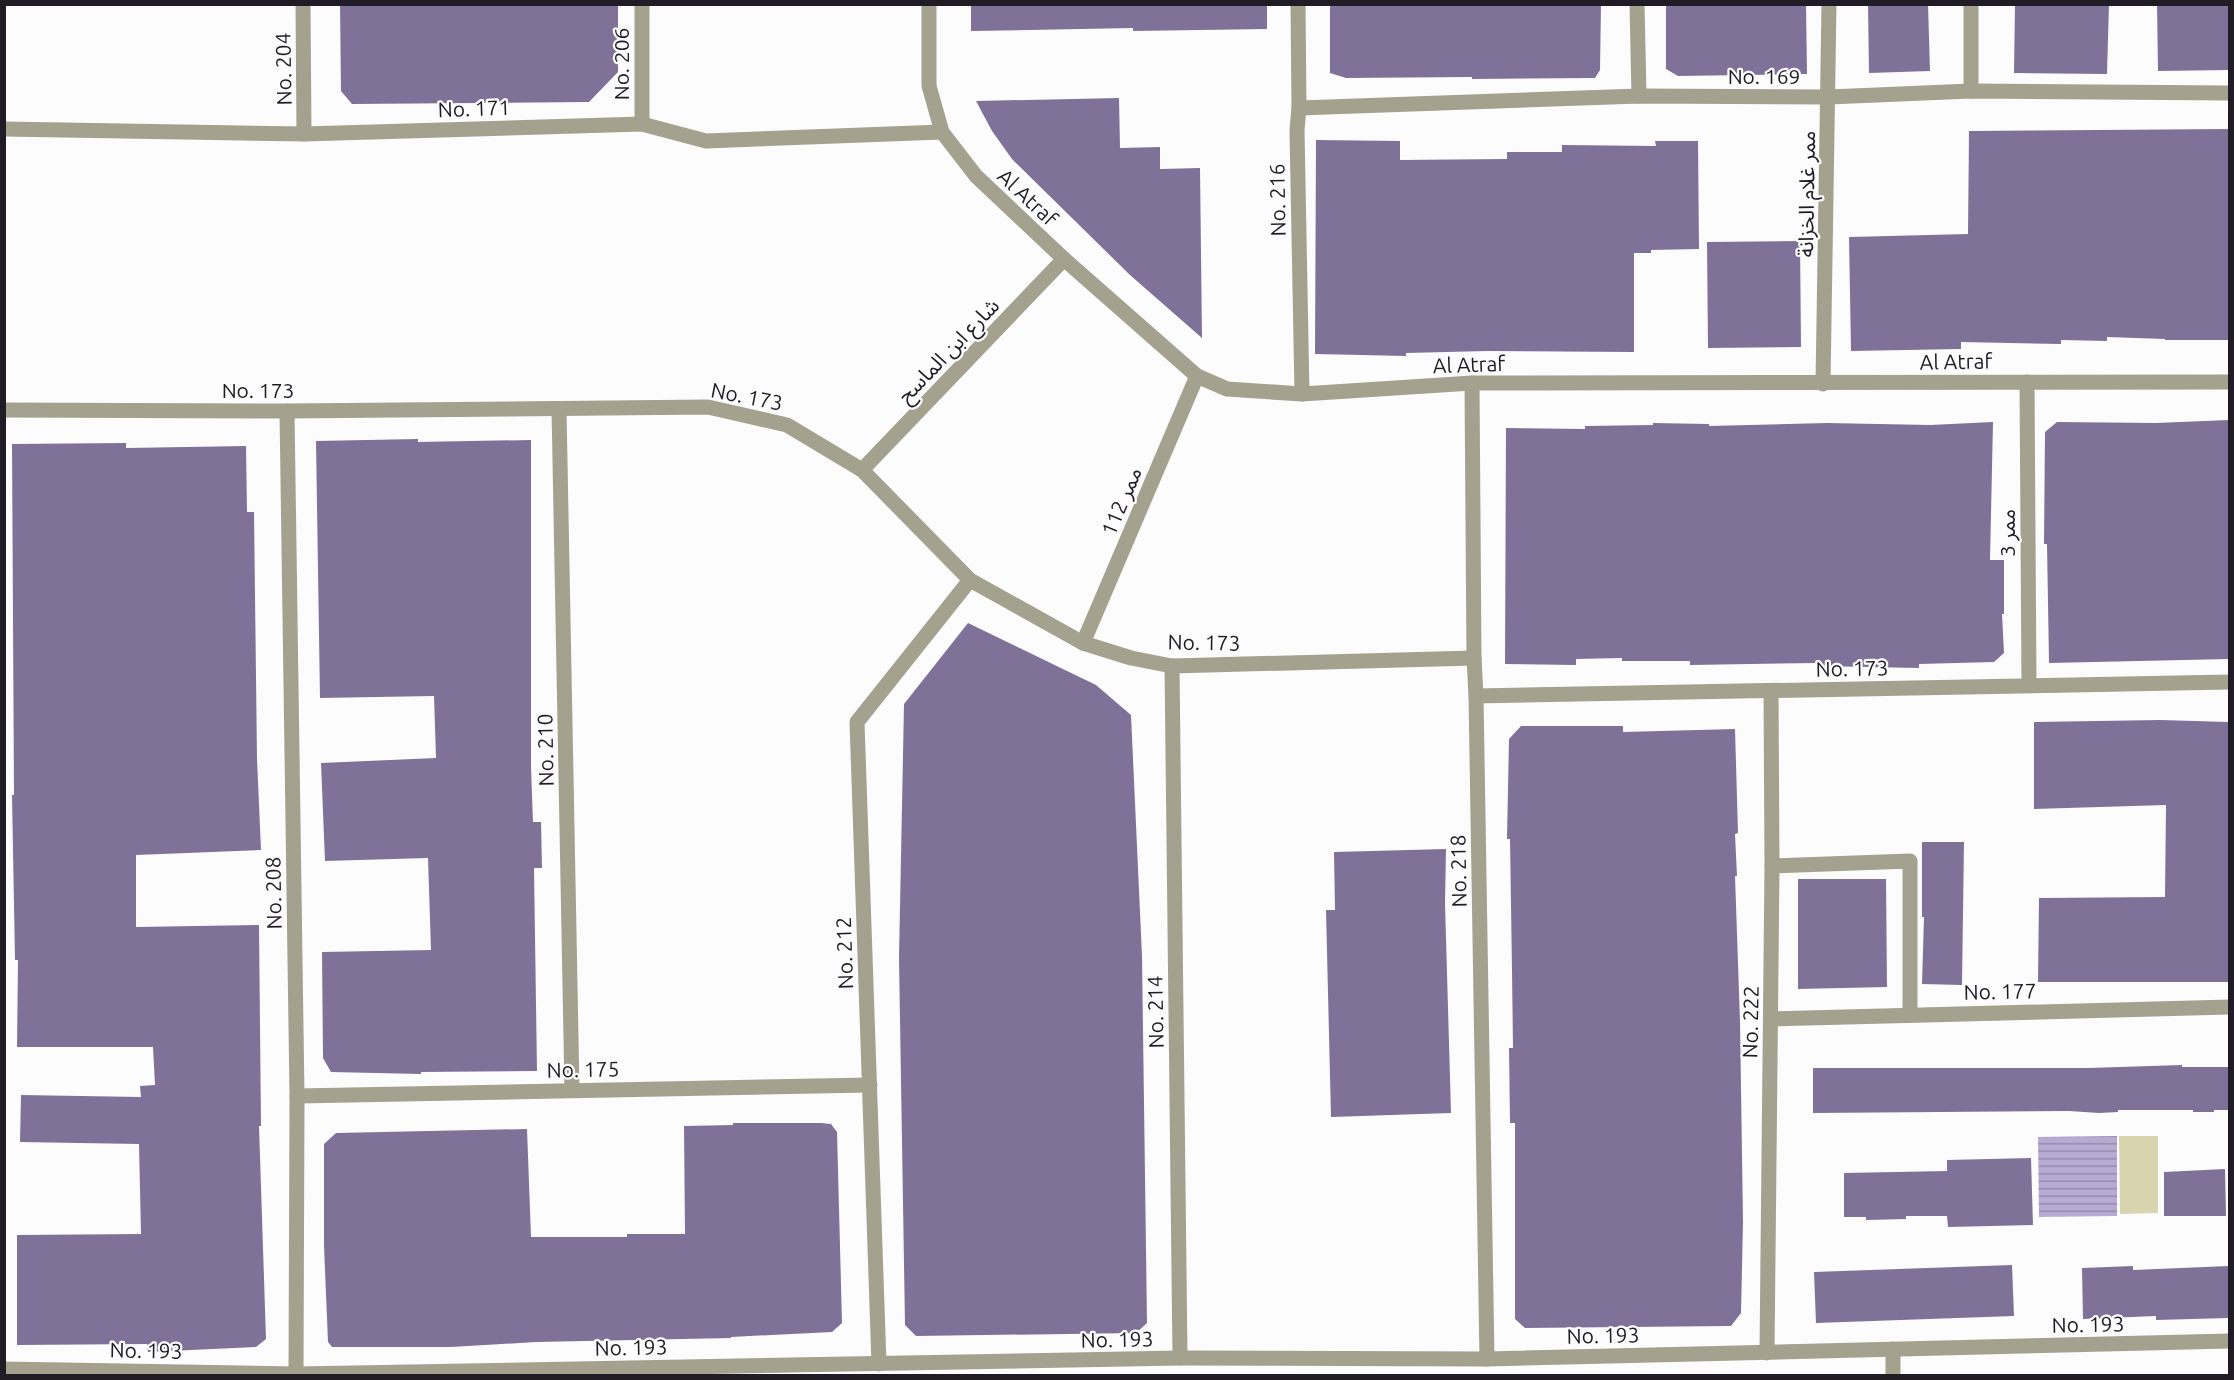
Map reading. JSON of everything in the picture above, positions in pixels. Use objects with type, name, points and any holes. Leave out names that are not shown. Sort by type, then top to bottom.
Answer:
[{"type":"street","name":"No. 204","points":[[303,4],[304,134]]},
{"type":"street","name":"No. 206","points":[[642,4],[642,124]]},
{"type":"street","name":"Al Atraf","points":[[929,4],[929,86],[942,132],[976,176],[1064,259],[1197,376],[1227,389],[1302,394],[1472,383],[2229,382]]},
{"type":"street","name":"No. 216","points":[[1298,4],[1299,108],[1297,130],[1302,394]]},
{"type":"street","points":[[1637,4],[1639,96]]},
{"type":"street","name":"ممر غلام الخزانة","points":[[1823,384],[1829,97],[1828,4]]},
{"type":"street","points":[[1971,4],[1971,92]]},
{"type":"street","name":"No. 169","points":[[1299,108],[1639,96],[1829,97],[1971,92],[2229,93]]},
{"type":"street","name":"No. 171","points":[[4,129],[304,134],[642,124],[706,141],[942,132]]},
{"type":"street","name":"شارع ابن الماسح","points":[[862,470],[1064,259]]},
{"type":"street","name":"ممر 112","points":[[1083,643],[1197,376]]},
{"type":"street","name":"ممر 3","points":[[2027,382],[2028,685]]},
{"type":"street","name":"No. 218","points":[[1472,383],[1474,658],[1487,1359]]},
{"type":"street","name":"No. 173","points":[[4,410],[287,411],[708,407],[787,425],[862,470],[970,580],[1083,643],[1131,658],[1172,666],[1474,658]]},
{"type":"street","name":"No. 210","points":[[559,409],[572,1090]]},
{"type":"street","name":"No. 208","points":[[287,411],[297,1096],[296,1374]]},
{"type":"street","name":"No. 212","points":[[879,1364],[857,722],[970,580]]},
{"type":"street","name":"No. 214","points":[[1172,666],[1180,1359]]},
{"type":"street","name":"No. 173","points":[[1476,696],[2229,682]]},
{"type":"street","name":"No. 222","points":[[1767,1353],[1772,866],[1771,691]]},
{"type":"street","points":[[1772,866],[1910,861],[1910,1015]]},
{"type":"street","name":"No. 177","points":[[1771,1019],[2229,1007]]},
{"type":"street","name":"No. 175","points":[[297,1096],[870,1085]]},
{"type":"street","name":"No. 193","points":[[4,1369],[296,1374],[879,1364],[990,1369],[1180,1359],[1487,1359],[2229,1341]]},
{"type":"street","points":[[1893,1349],[1893,1376]]},
{"type":"shaded area","points":[[2117,1136],[2117,1216],[2039,1217],[2038,1137]]},
{"type":"shaded area","points":[[2119,1136],[2158,1136],[2158,1213],[2120,1214]]},
{"type":"building","points":[[340,4],[618,4],[618,72],[589,102],[352,104],[341,91]]},
{"type":"building","points":[[971,4],[1267,4],[1267,29],[1133,31],[1133,28],[971,31]]},
{"type":"building","points":[[1330,4],[1601,4],[1600,70],[1595,78],[1346,78],[1330,73]]},
{"type":"building","points":[[1666,4],[1806,4],[1807,74],[1678,76],[1666,69]]},
{"type":"building","points":[[1868,4],[1928,4],[1930,71],[1869,73]]},
{"type":"building","points":[[2015,4],[2109,4],[2107,74],[2014,73]]},
{"type":"building","points":[[2157,4],[2229,4],[2229,70],[2158,71]]},
{"type":"building","points":[[1119,98],[1120,148],[1160,147],[1160,169],[1200,168],[1202,338],[1130,275],[1012,159],[992,131],[976,101]]},
{"type":"building","points":[[2229,129],[2229,340],[2107,337],[2107,341],[2061,340],[2061,344],[1961,342],[1961,349],[1851,351],[1849,237],[1968,234],[1969,131]]},
{"type":"building","points":[[1316,140],[1400,141],[1400,160],[1507,159],[1507,152],[1562,152],[1562,145],[1656,146],[1655,141],[1698,141],[1699,249],[1651,250],[1651,253],[1634,253],[1634,352],[1487,351],[1406,353],[1406,356],[1315,354]]},
{"type":"building","points":[[1800,241],[1801,347],[1708,348],[1707,242]]},
{"type":"building","points":[[2229,420],[2229,659],[2049,663],[2047,544],[2044,544],[2045,432],[2057,422],[2156,423]]},
{"type":"building","points":[[1993,422],[1990,560],[2004,560],[2004,614],[2002,614],[2004,653],[1994,662],[1919,664],[1919,668],[1817,666],[1817,663],[1690,665],[1690,661],[1622,661],[1622,658],[1576,659],[1576,665],[1505,664],[1506,428],[1585,429],[1585,426],[1653,425],[1653,423],[1709,424],[1709,426],[1827,423],[1930,425]]},
{"type":"building","points":[[418,439],[418,442],[531,440],[531,767],[533,822],[541,822],[542,868],[534,868],[537,1071],[421,1072],[421,1074],[331,1072],[323,1058],[322,952],[431,950],[428,858],[325,861],[321,763],[436,758],[434,696],[320,698],[316,441]]},
{"type":"building","points":[[126,443],[126,448],[246,446],[247,512],[254,512],[257,759],[261,850],[136,855],[136,927],[259,925],[261,1126],[259,1126],[266,1339],[256,1347],[148,1352],[147,1344],[17,1345],[17,1235],[141,1234],[139,1144],[20,1142],[21,1095],[141,1097],[140,1086],[155,1085],[153,1047],[17,1047],[18,960],[15,960],[12,795],[14,795],[12,444]]},
{"type":"building","points":[[968,623],[1096,685],[1131,715],[1142,956],[1147,1323],[1136,1333],[916,1336],[905,1325],[899,958],[904,704]]},
{"type":"building","points":[[2160,720],[2229,722],[2229,982],[2038,982],[2039,898],[2165,897],[2166,805],[2034,809],[2034,722]]},
{"type":"building","points":[[1521,726],[1623,726],[1623,732],[1735,729],[1738,833],[1735,834],[1737,876],[1735,876],[1743,1222],[1741,1313],[1731,1326],[1525,1328],[1515,1319],[1515,1123],[1510,1123],[1509,1048],[1513,1048],[1510,839],[1507,839],[1509,739]]},
{"type":"building","points":[[1922,842],[1964,842],[1962,985],[1922,984],[1924,917],[1922,917]]},
{"type":"building","points":[[1446,849],[1445,903],[1451,1113],[1331,1117],[1326,910],[1335,910],[1334,852]]},
{"type":"building","points":[[1798,879],[1886,879],[1887,987],[1798,989]]},
{"type":"building","points":[[2182,1065],[2182,1067],[2229,1067],[2229,1110],[2193,1112],[2193,1110],[2118,1110],[2118,1112],[2099,1113],[2069,1111],[1813,1113],[1813,1068],[2088,1068]]},
{"type":"building","points":[[733,1123],[821,1123],[831,1124],[837,1132],[842,1323],[832,1332],[731,1338],[536,1342],[451,1347],[332,1347],[328,1342],[324,1246],[324,1144],[336,1133],[527,1129],[531,1237],[627,1237],[627,1234],[685,1234],[684,1126],[733,1125]]},
{"type":"building","points":[[2031,1158],[2033,1225],[1948,1227],[1947,1216],[1906,1216],[1906,1219],[1866,1220],[1866,1217],[1844,1217],[1844,1173],[1947,1171],[1947,1160]]},
{"type":"building","points":[[2225,1169],[2226,1216],[2164,1216],[2164,1172]]},
{"type":"building","points":[[2012,1265],[2014,1316],[1816,1323],[1814,1272]]},
{"type":"building","points":[[2133,1266],[2133,1270],[2229,1266],[2229,1318],[2156,1320],[2156,1316],[2083,1319],[2082,1268]]}]
